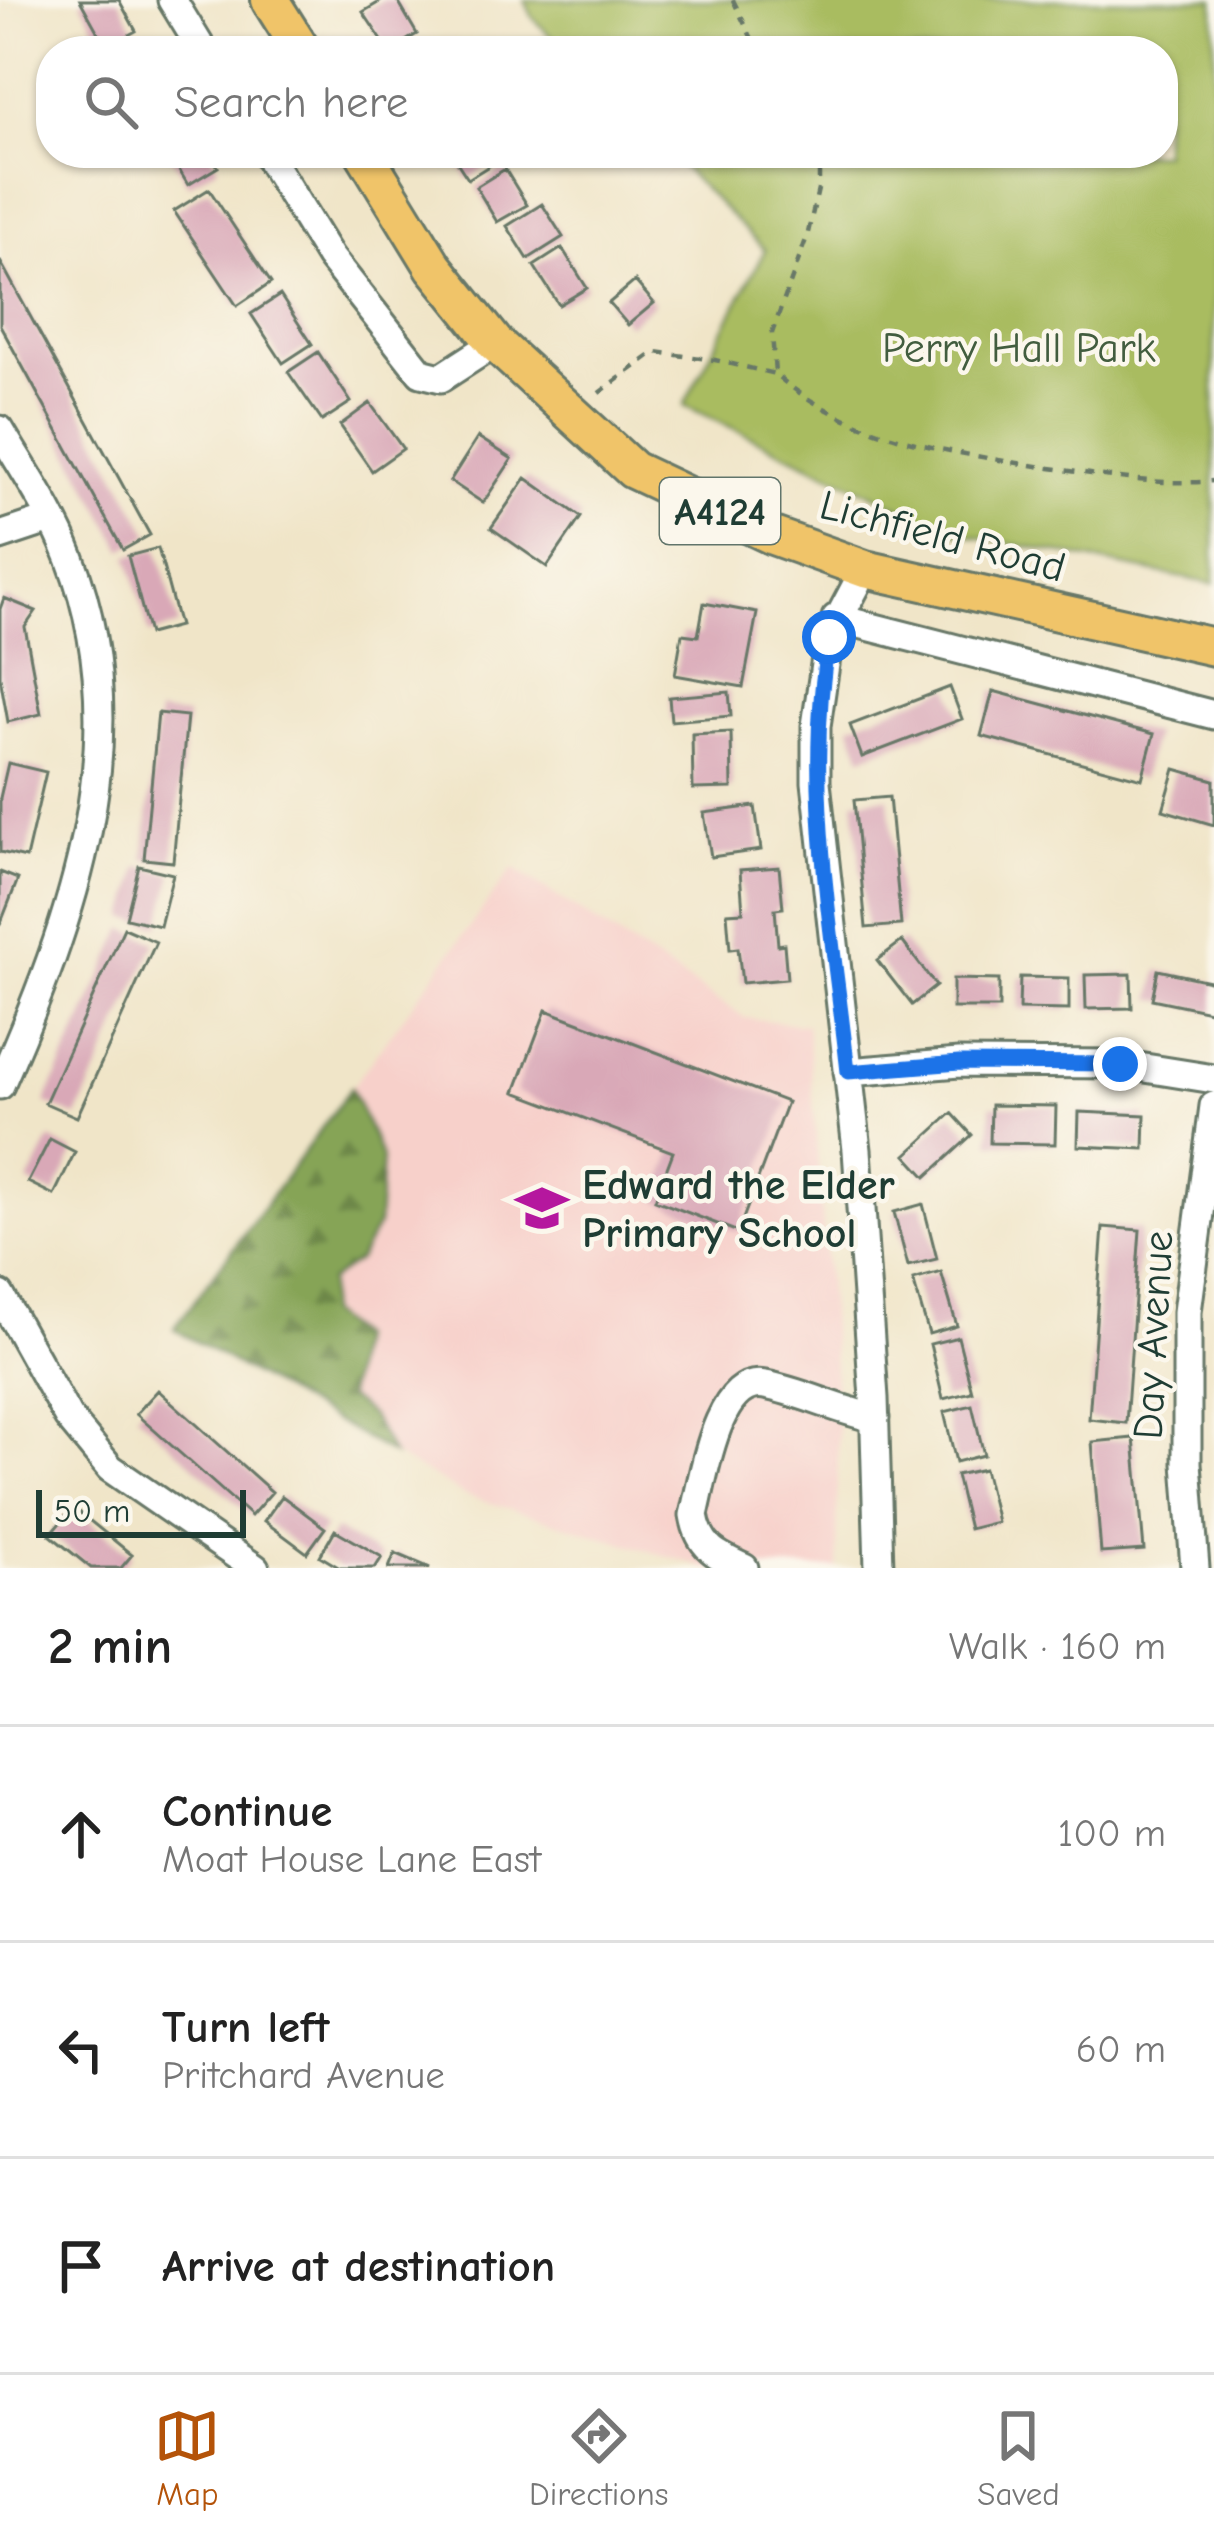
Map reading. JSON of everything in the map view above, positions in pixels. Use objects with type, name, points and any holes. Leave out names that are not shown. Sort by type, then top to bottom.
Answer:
[{"type":"main road","points":[[270,0],[293,36]]},
{"type":"main road","name":"Lichfield Road","points":[[373,168],[434,268],[495,343],[633,470],[772,536],[865,569],[1214,647]]},
{"type":"street","points":[[172,0],[194,36]]},
{"type":"street","points":[[275,168],[330,257],[421,373],[441,378],[495,343]]},
{"type":"street","points":[[0,430],[69,556],[85,605],[100,698],[99,766],[87,846],[57,950],[0,1085]]},
{"type":"street","points":[[0,536],[51,519]]},
{"type":"street","points":[[865,569],[829,637],[820,688],[816,782],[848,1072],[874,1418],[879,1568]]},
{"type":"street","points":[[836,618],[1214,715]]},
{"type":"street","points":[[848,1072],[959,1063],[1120,1064],[1214,1079]]},
{"type":"street","name":"Day Avenue","points":[[1195,1568],[1187,1463],[1186,1312],[1214,1106]]},
{"type":"street","points":[[0,1294],[68,1418],[110,1468],[255,1568]]},
{"type":"street","points":[[743,1568],[709,1551],[694,1515],[720,1418],[736,1391],[749,1384],[764,1385],[874,1418]]},
{"type":"path","points":[[733,0],[751,36]]},
{"type":"path","points":[[775,374],[772,332],[807,237],[819,168]]},
{"type":"path","points":[[598,394],[655,352],[715,360],[775,374],[797,393],[844,418],[935,451],[1163,485],[1214,481]]},
{"type":"shaded area","name":"Edward the Elder Primary School","points":[[513,868],[745,1018],[807,1025],[838,1417],[837,1568],[707,1568],[464,1495],[174,1329]]},
{"type":"green space","name":"Perry Hall Park","points":[[525,0],[1214,0],[1214,584],[953,532],[684,405],[765,250],[683,168],[1178,168],[1178,36],[550,36],[533,18]]},
{"type":"green space","points":[[351,1088],[382,1158],[378,1225],[358,1260],[329,1281],[327,1313],[357,1337],[347,1397],[371,1416],[392,1454],[174,1329]]},
{"type":"building","points":[[80,0],[119,0],[136,31],[127,36],[100,36]]},
{"type":"building","points":[[383,0],[397,0],[417,34],[379,36],[363,12]]},
{"type":"building","points":[[178,168],[216,168],[188,185]]},
{"type":"building","points":[[461,168],[486,168],[468,179]]},
{"type":"building","points":[[505,169],[527,205],[497,222],[476,187]]},
{"type":"building","points":[[209,189],[271,283],[237,306],[174,211]]},
{"type":"building","points":[[542,204],[563,237],[528,259],[507,226]]},
{"type":"building","points":[[562,248],[587,288],[559,305],[534,266]]},
{"type":"building","points":[[0,261],[150,535],[123,550],[0,325]]},
{"type":"building","points":[[635,281],[654,303],[628,325],[609,303]]},
{"type":"building","points":[[280,295],[312,344],[283,363],[251,314]]},
{"type":"building","points":[[318,352],[351,402],[322,421],[288,372]]},
{"type":"building","points":[[370,403],[403,449],[372,471],[340,425]]},
{"type":"building","points":[[478,437],[512,459],[483,503],[450,481]]},
{"type":"building","points":[[526,478],[581,517],[547,567],[491,528]]},
{"type":"building","points":[[158,548],[179,626],[149,634],[128,556]]},
{"type":"building","points":[[4,598],[36,611],[25,627],[41,714],[8,722],[0,677]]},
{"type":"building","points":[[704,603],[757,613],[743,687],[675,675],[682,634],[698,636]]},
{"type":"building","points":[[950,687],[962,719],[862,757],[850,725]]},
{"type":"building","points":[[993,691],[1154,734],[1142,779],[981,736]]},
{"type":"building","points":[[729,692],[731,716],[671,721],[669,697]]},
{"type":"building","points":[[158,713],[187,716],[173,862],[144,859]]},
{"type":"building","points":[[731,732],[732,788],[693,789],[692,734]]},
{"type":"building","points":[[8,763],[46,772],[26,858],[0,852],[0,798]]},
{"type":"building","points":[[1175,769],[1214,780],[1214,825],[1163,810]]},
{"type":"building","points":[[889,797],[901,925],[866,928],[854,800]]},
{"type":"building","points":[[755,806],[761,850],[711,857],[704,813]]},
{"type":"building","points":[[139,866],[173,874],[160,926],[126,918]]},
{"type":"building","points":[[779,867],[783,908],[775,909],[787,979],[742,983],[738,948],[730,949],[727,913],[743,912],[740,870]]},
{"type":"building","points":[[0,872],[18,879],[0,925]]},
{"type":"building","points":[[124,928],[156,942],[77,1117],[45,1103]]},
{"type":"building","points":[[902,941],[936,986],[912,1005],[877,960]]},
{"type":"building","points":[[1158,970],[1214,982],[1214,1012],[1152,999]]},
{"type":"building","points":[[1131,974],[1132,1008],[1086,1009],[1085,975]]},
{"type":"building","points":[[1020,977],[1069,978],[1069,1010],[1019,1009]]},
{"type":"building","points":[[953,979],[999,980],[999,1008],[953,1008]]},
{"type":"building","points":[[546,1010],[787,1102],[738,1232],[655,1200],[673,1152],[515,1092]]},
{"type":"building","points":[[991,1105],[1056,1106],[1055,1144],[990,1143]]},
{"type":"building","points":[[1079,1112],[1145,1115],[1144,1149],[1078,1146]]},
{"type":"building","points":[[952,1113],[972,1135],[926,1177],[906,1155]]},
{"type":"building","points":[[50,1139],[75,1152],[54,1195],[28,1182]]},
{"type":"building","points":[[923,1204],[937,1259],[908,1266],[894,1212]]},
{"type":"building","points":[[1103,1227],[1140,1230],[1126,1423],[1089,1419]]},
{"type":"building","points":[[941,1272],[957,1326],[929,1334],[913,1280]]},
{"type":"building","points":[[958,1337],[972,1392],[943,1399],[930,1344]]},
{"type":"building","points":[[158,1390],[272,1492],[251,1516],[136,1414]]},
{"type":"building","points":[[972,1405],[984,1455],[956,1462],[944,1412]]},
{"type":"building","points":[[1134,1438],[1144,1550],[1101,1553],[1092,1442]]},
{"type":"building","points":[[984,1469],[997,1522],[969,1529],[956,1475]]},
{"type":"building","points":[[282,1496],[325,1528],[307,1553],[264,1521]]},
{"type":"building","points":[[73,1507],[132,1555],[121,1568],[91,1568],[50,1535]]},
{"type":"building","points":[[335,1530],[382,1557],[375,1568],[340,1568],[320,1556]]},
{"type":"building","points":[[395,1553],[430,1568],[389,1568]]},
{"type":"place","name":"Edward the Elder Primary School","points":[[542,1208]]},
{"type":"route","points":[[829,637],[816,726],[816,782],[848,1072],[959,1063],[1120,1064]]}]
